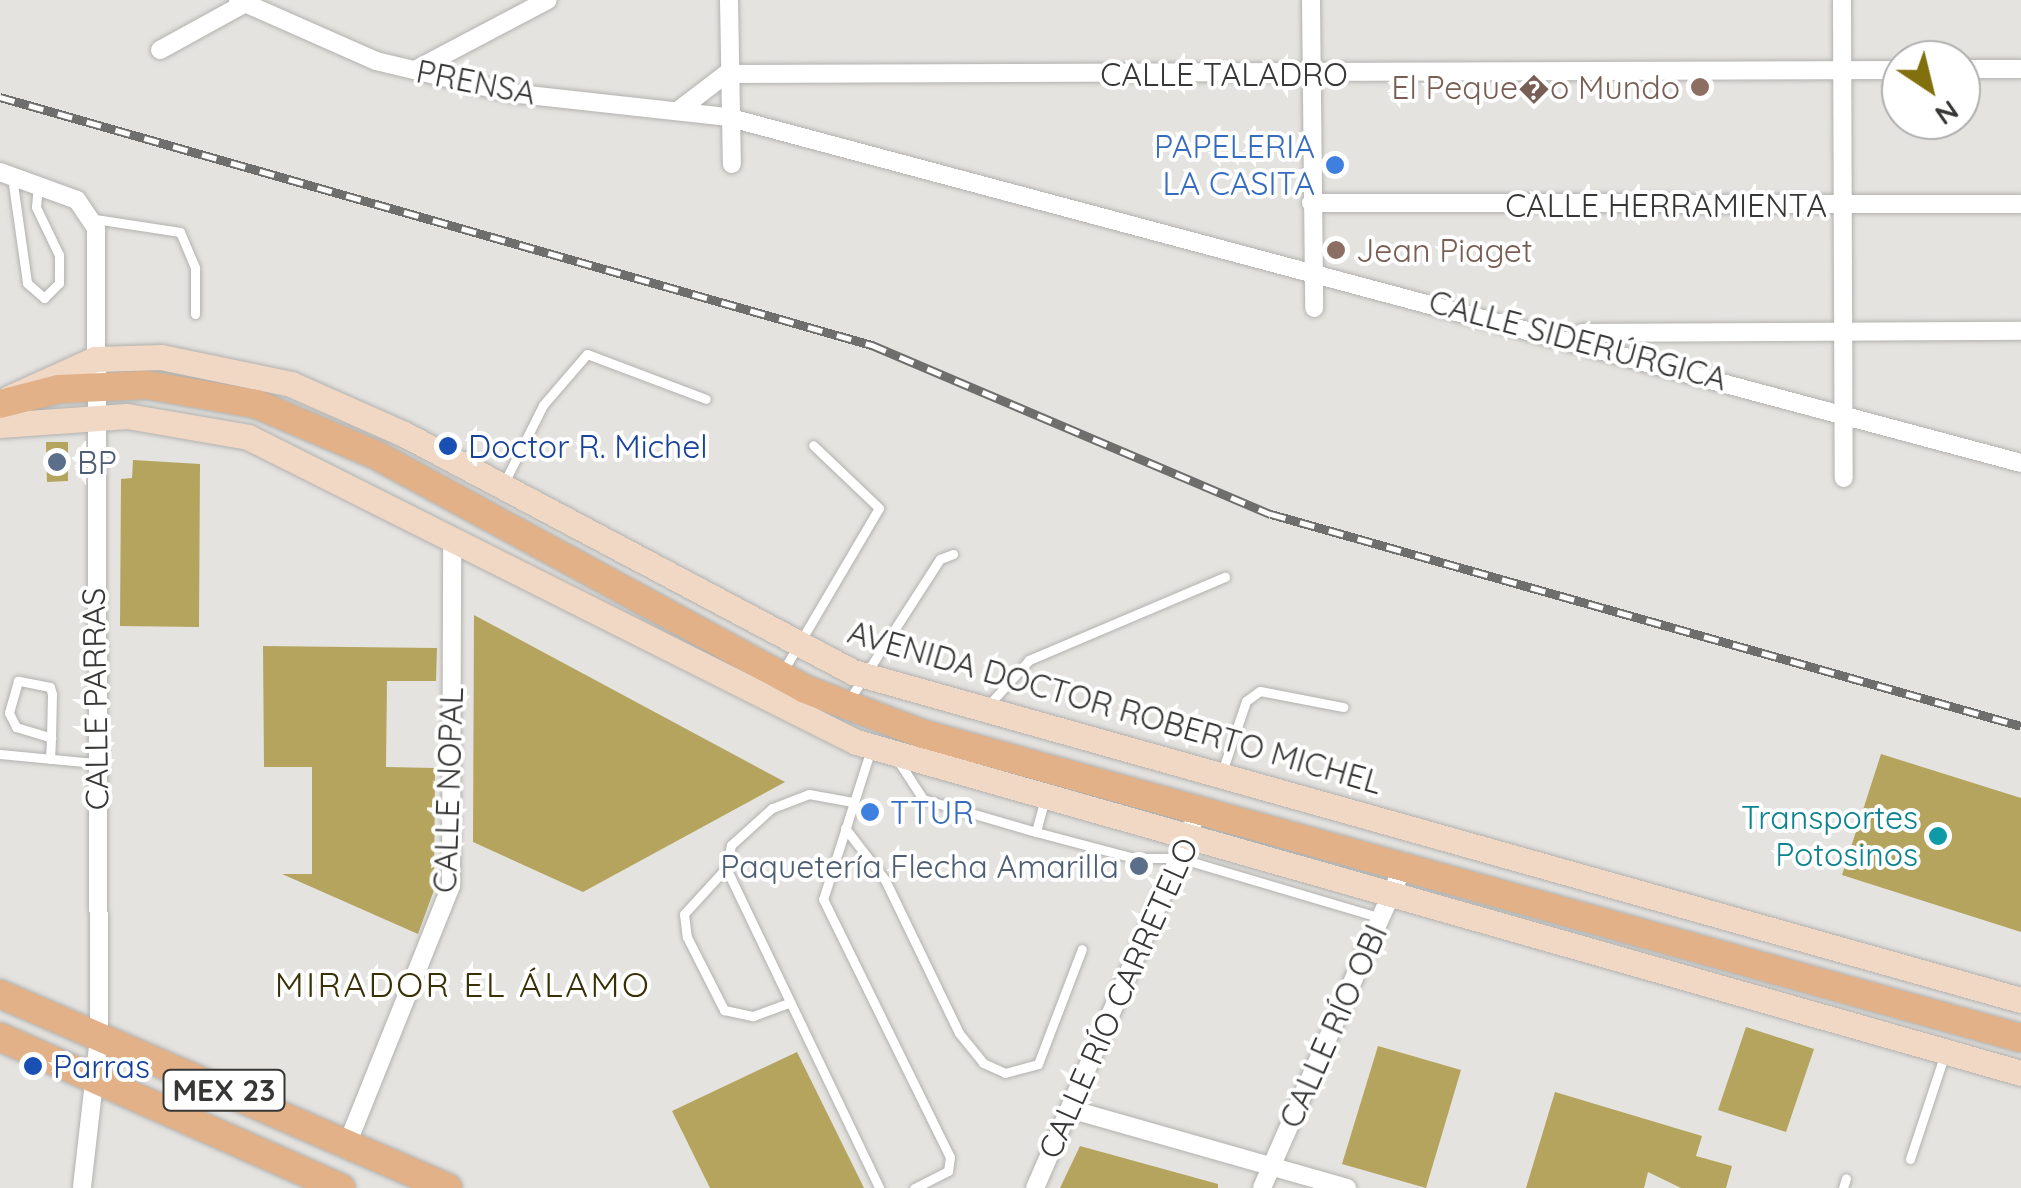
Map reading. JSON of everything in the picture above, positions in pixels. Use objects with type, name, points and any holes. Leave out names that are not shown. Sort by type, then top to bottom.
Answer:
[{"type":"main road","name":"AVENIDA DOCTOR ROBERTO MICHEL","points":[[1,408],[94,372],[161,357],[291,384],[502,486],[798,645],[864,675],[2021,1000]]},
{"type":"main road","name":"AVENIDA DOCTOR ROBERTO MICHEL","points":[[94,372],[205,392],[312,424],[780,676],[846,705],[1200,808],[1398,877],[2021,1072]]},
{"type":"main road","name":"AVENIDA DOCTOR ROBERTO MICHEL","points":[[1,408],[248,437],[778,710],[883,750],[1046,795],[1184,847],[1398,877],[2021,1038]]},
{"type":"main road","name":"MEX 23","points":[[0,994],[448,1188]]},
{"type":"main road","name":"MEX 23","points":[[0,1037],[341,1188]]},
{"type":"street","points":[[416,70],[548,0]]},
{"type":"street","points":[[729,0],[726,74],[732,164]]},
{"type":"street","points":[[1311,0],[1310,267],[1314,308]]},
{"type":"street","points":[[1842,0],[1844,478]]},
{"type":"street","points":[[160,50],[244,1]]},
{"type":"street","name":"PRENSA","points":[[244,1],[334,48],[510,93],[727,117]]},
{"type":"street","points":[[1981,69],[2021,68]]},
{"type":"street","name":"CALLE TALADRO","points":[[726,74],[1881,70]]},
{"type":"street","points":[[679,110],[726,74]]},
{"type":"street","name":"CALLE SIDERÚRGICA","points":[[727,117],[1561,333],[2021,462]]},
{"type":"street","points":[[6,174],[93,215]]},
{"type":"street","name":"CALLE HERRAMIENTA","points":[[1311,203],[2021,204]]},
{"type":"street","name":"CALLE PARRAS","points":[[82,1188],[98,1038],[93,215]]},
{"type":"street","points":[[1561,333],[2021,331]]},
{"type":"street","name":"CALLE NOPAL","points":[[348,1142],[451,886],[452,539]]},
{"type":"street","name":"CALLE RÍO CARRETELO","points":[[1035,1188],[1200,808]]},
{"type":"street","name":"CALLE RÍO OBI","points":[[1262,1188],[1398,877]]},
{"type":"street","points":[[1070,1109],[1346,1188]]},
{"type":"lane","points":[[6,174],[27,283],[44,298],[56,292],[59,255],[36,206],[38,186]]},
{"type":"lane","points":[[93,215],[180,232],[194,268],[195,314]]},
{"type":"lane","points":[[502,486],[543,405],[587,354],[706,399]]},
{"type":"lane","points":[[780,676],[878,508],[813,445]]},
{"type":"lane","points":[[846,705],[940,560],[953,554]]},
{"type":"lane","points":[[985,711],[1028,660],[1225,577]]},
{"type":"lane","points":[[50,759],[51,738],[50,688],[18,681],[9,712],[16,727],[51,738]]},
{"type":"lane","points":[[1221,776],[1246,700],[1260,691],[1342,707]]},
{"type":"lane","points":[[914,1188],[951,1162],[826,914],[823,888],[853,802],[883,750],[923,799],[1134,858],[1184,847],[1380,918]]},
{"type":"lane","points":[[0,754],[96,764]]},
{"type":"lane","points":[[786,1004],[753,1016],[724,1010],[687,937],[684,914],[726,868],[731,844],[772,808],[809,794],[853,802]]},
{"type":"lane","points":[[1036,832],[1046,795]]},
{"type":"lane","points":[[845,828],[885,880],[959,1033],[983,1063],[1005,1073],[1038,1064],[1082,949]]},
{"type":"lane","points":[[726,868],[786,1004],[879,1188]]},
{"type":"lane","points":[[1910,1158],[1946,1051]]},
{"type":"building","name":"BP","points":[[46,442],[68,442],[68,481],[47,482]]},
{"type":"building","points":[[133,460],[200,464],[199,627],[120,626],[121,479],[132,478]]},
{"type":"building","points":[[474,615],[785,782],[583,892],[473,842]]},
{"type":"building","points":[[263,646],[437,648],[436,681],[387,681],[386,767],[435,768],[434,890],[418,934],[282,874],[312,874],[312,767],[264,767]]},
{"type":"building","name":"Transportes Potosinos","points":[[1881,754],[2021,798],[2021,932],[1842,875]]},
{"type":"building","points":[[1746,1027],[1814,1049],[1786,1132],[1718,1110]]},
{"type":"building","points":[[1378,1046],[1461,1070],[1426,1188],[1342,1164]]},
{"type":"building","points":[[797,1052],[864,1188],[710,1188],[672,1111]]},
{"type":"building","points":[[1555,1092],[1702,1136],[1696,1156],[1732,1166],[1726,1188],[1681,1188],[1648,1172],[1644,1188],[1526,1188]]},
{"type":"building","points":[[1080,1146],[1218,1184],[1218,1188],[1060,1188]]},
{"type":"railway","points":[[0,97],[872,345],[1271,514],[2021,726]]},
{"type":"place","name":"El Peque�o Mundo","points":[[1700,87]]},
{"type":"place","name":"PAPELERIA LA CASITA","points":[[1335,165]]},
{"type":"place","name":"Jean Piaget","points":[[1336,250]]},
{"type":"place","name":"Doctor R. Michel","points":[[448,446]]},
{"type":"place","name":"BP","points":[[57,462]]},
{"type":"place","name":"TTUR","points":[[870,812]]},
{"type":"place","name":"Transportes Potosinos","points":[[1938,836]]},
{"type":"place","name":"Paquetería Flecha Amarilla","points":[[1139,866]]},
{"type":"place","name":"Parras","points":[[33,1066]]},
{"type":"district","name":"MIRADOR EL ÁLAMO","points":[[463,984]]}]
